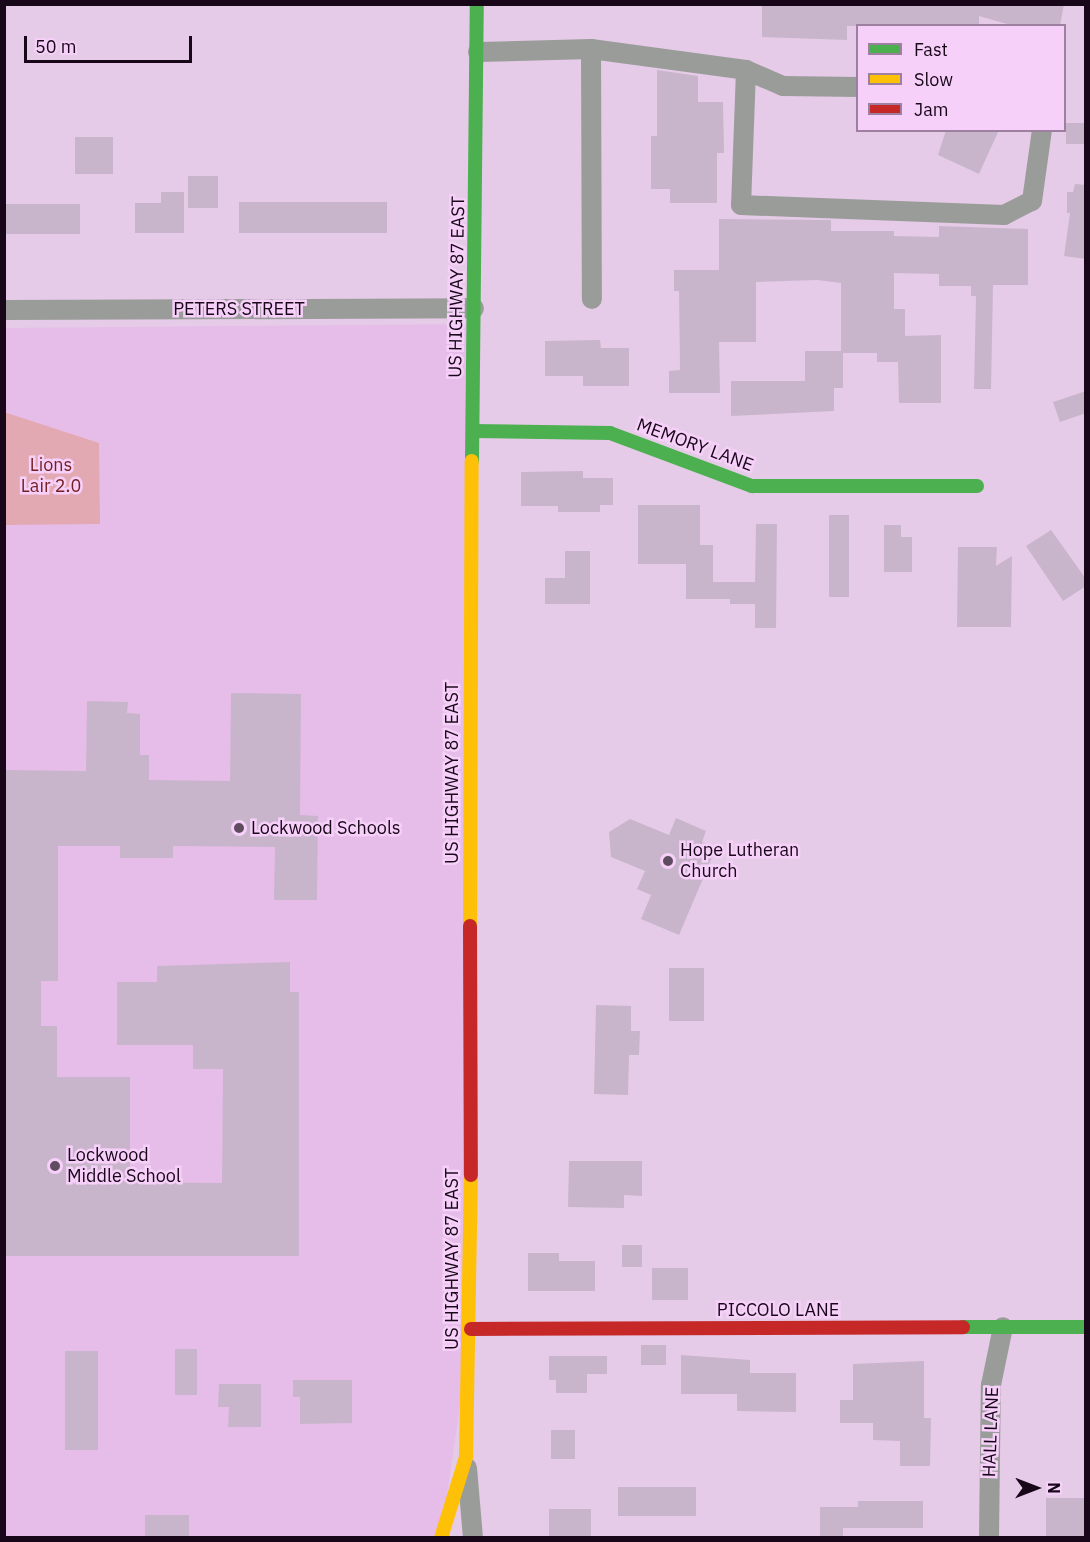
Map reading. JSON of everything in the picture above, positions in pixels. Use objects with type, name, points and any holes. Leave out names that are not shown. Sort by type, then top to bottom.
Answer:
[{"type":"street","name":"US HIGHWAY 87 EAST","points":[[441,1538],[466,1456],[471,1329],[473,431],[477,4]]},
{"type":"street","points":[[478,52],[591,49],[746,70],[783,86],[856,87]]},
{"type":"street","points":[[591,49],[592,299]]},
{"type":"street","points":[[746,70],[741,205],[1005,215],[1032,201],[1041,132]]},
{"type":"street","name":"PETERS STREET","points":[[4,310],[474,308]]},
{"type":"street","name":"MEMORY LANE","points":[[473,431],[610,433],[752,486],[977,486]]},
{"type":"street","name":"HALL LANE","points":[[989,1538],[992,1385],[1003,1327]]},
{"type":"street","name":"PICCOLO LANE","points":[[471,1329],[1086,1327]]},
{"type":"street","points":[[466,1456],[473,1538]]},
{"type":"shaded area","name":"Lockwood Schools","points":[[474,324],[471,1329],[441,1537],[5,1537],[4,328]]},
{"type":"green space","name":"Lions Lair 2.0","points":[[4,412],[99,443],[100,524],[5,525]]},
{"type":"building","points":[[762,4],[1064,4],[1060,24],[1007,24],[979,16],[979,24],[856,24],[856,26],[847,26],[847,40],[762,37]]},
{"type":"building","points":[[657,70],[698,76],[698,102],[723,102],[724,153],[717,153],[717,203],[670,203],[670,189],[651,189],[651,136],[657,136]]},
{"type":"building","points":[[1066,123],[1086,123],[1086,144],[1066,144]]},
{"type":"building","points":[[945,132],[998,132],[979,174],[938,155]]},
{"type":"building","points":[[75,137],[113,137],[113,174],[75,174]]},
{"type":"building","points":[[188,176],[218,176],[218,208],[188,208]]},
{"type":"building","points":[[1075,184],[1086,185],[1086,259],[1064,256],[1070,213],[1067,213],[1067,192],[1073,192]]},
{"type":"building","points":[[161,192],[184,192],[184,233],[135,233],[135,203],[161,203]]},
{"type":"building","points":[[239,202],[387,202],[387,233],[239,233]]},
{"type":"building","points":[[4,204],[80,204],[80,234],[4,234]]},
{"type":"building","points":[[719,219],[831,220],[831,231],[894,231],[894,236],[939,237],[939,226],[1028,229],[1028,285],[993,285],[991,389],[974,389],[976,296],[971,296],[971,286],[939,286],[939,274],[894,273],[894,309],[905,309],[905,336],[941,335],[941,403],[899,403],[898,362],[877,362],[877,353],[843,353],[843,388],[834,388],[834,411],[731,416],[731,381],[805,381],[805,351],[841,351],[841,283],[817,280],[756,282],[756,342],[719,342],[720,393],[669,393],[669,371],[680,370],[679,291],[674,291],[674,270],[719,270]]},
{"type":"building","points":[[600,340],[601,348],[629,348],[629,386],[583,386],[583,376],[545,376],[545,341]]},
{"type":"building","points":[[1086,391],[1086,413],[1060,422],[1053,402]]},
{"type":"building","points":[[583,471],[583,478],[613,478],[613,505],[600,505],[600,512],[558,512],[558,506],[521,506],[521,472]]},
{"type":"building","points":[[638,505],[700,505],[700,545],[713,545],[713,582],[755,582],[756,524],[777,524],[776,628],[755,628],[755,604],[730,604],[730,599],[686,599],[686,564],[638,564]]},
{"type":"building","points":[[829,515],[849,515],[849,597],[829,597]]},
{"type":"building","points":[[884,525],[901,525],[901,537],[912,537],[912,572],[884,572]]},
{"type":"building","points":[[1051,530],[1086,579],[1086,586],[1063,601],[1026,546]]},
{"type":"building","points":[[958,547],[997,547],[996,566],[1012,556],[1011,627],[957,627]]},
{"type":"building","points":[[565,551],[590,551],[590,604],[545,604],[545,578],[565,578]]},
{"type":"building","points":[[231,693],[301,694],[300,815],[318,816],[317,900],[274,900],[275,847],[173,846],[173,858],[120,858],[120,846],[58,846],[58,981],[41,981],[41,1026],[57,1026],[57,1077],[130,1077],[130,1182],[222,1183],[223,1069],[193,1069],[193,1045],[117,1045],[117,982],[157,982],[157,966],[290,962],[290,992],[299,992],[299,1256],[4,1256],[4,770],[86,771],[87,701],[128,702],[127,713],[140,714],[140,755],[149,755],[149,780],[230,781]]},
{"type":"building","points":[[676,818],[706,831],[702,842],[716,848],[679,935],[641,919],[651,895],[637,889],[645,871],[611,857],[609,832],[630,819],[669,835]]},
{"type":"building","points":[[669,968],[704,968],[704,1021],[669,1021]]},
{"type":"building","points":[[596,1005],[631,1006],[631,1031],[640,1031],[639,1055],[629,1055],[628,1095],[594,1094]]},
{"type":"building","points":[[569,1161],[642,1161],[642,1196],[624,1195],[624,1208],[568,1207]]},
{"type":"building","points":[[622,1245],[642,1245],[642,1267],[622,1267]]},
{"type":"building","points":[[528,1253],[559,1253],[559,1261],[595,1261],[595,1291],[528,1291]]},
{"type":"building","points":[[652,1268],[688,1268],[688,1300],[652,1300]]},
{"type":"building","points":[[641,1345],[666,1345],[666,1365],[641,1365]]},
{"type":"building","points":[[175,1349],[197,1349],[197,1395],[175,1395]]},
{"type":"building","points":[[65,1351],[98,1351],[98,1450],[65,1450]]},
{"type":"building","points":[[681,1355],[750,1360],[750,1373],[796,1373],[796,1412],[737,1411],[737,1394],[681,1394]]},
{"type":"building","points":[[549,1356],[607,1356],[607,1374],[587,1374],[587,1393],[556,1393],[556,1380],[549,1380]]},
{"type":"building","points":[[924,1361],[924,1418],[931,1418],[930,1466],[900,1466],[900,1441],[873,1440],[873,1423],[840,1423],[840,1400],[853,1400],[853,1364]]},
{"type":"building","points":[[293,1380],[352,1380],[352,1423],[300,1424],[300,1397],[293,1397]]},
{"type":"building","points":[[219,1384],[261,1384],[261,1427],[228,1427],[229,1407],[218,1407]]},
{"type":"building","points":[[551,1430],[575,1430],[575,1459],[551,1459]]},
{"type":"building","points":[[618,1487],[696,1487],[696,1516],[618,1516]]},
{"type":"building","points":[[1046,1498],[1085,1498],[1085,1538],[1046,1538]]},
{"type":"building","points":[[858,1501],[923,1501],[923,1528],[843,1528],[843,1538],[820,1538],[820,1507],[858,1507]]},
{"type":"building","points":[[549,1509],[591,1509],[591,1538],[549,1538]]},
{"type":"building","points":[[145,1515],[189,1515],[189,1538],[145,1538]]},
{"type":"traffic: fast","points":[[472,461],[477,4]]},
{"type":"traffic: fast","points":[[473,431],[610,433],[752,486],[977,486]]},
{"type":"traffic: fast","points":[[963,1327],[1086,1327]]},
{"type":"traffic: slow","points":[[470,926],[472,461]]},
{"type":"traffic: slow","points":[[441,1538],[466,1457],[471,1175]]},
{"type":"traffic: jam","points":[[470,926],[471,1175]]},
{"type":"traffic: jam","points":[[471,1329],[963,1327]]},
{"type":"place","name":"Lockwood Schools","points":[[239,828]]},
{"type":"place","name":"Hope Lutheran Church","points":[[668,861]]},
{"type":"place","name":"Lockwood Middle School","points":[[55,1166]]}]
